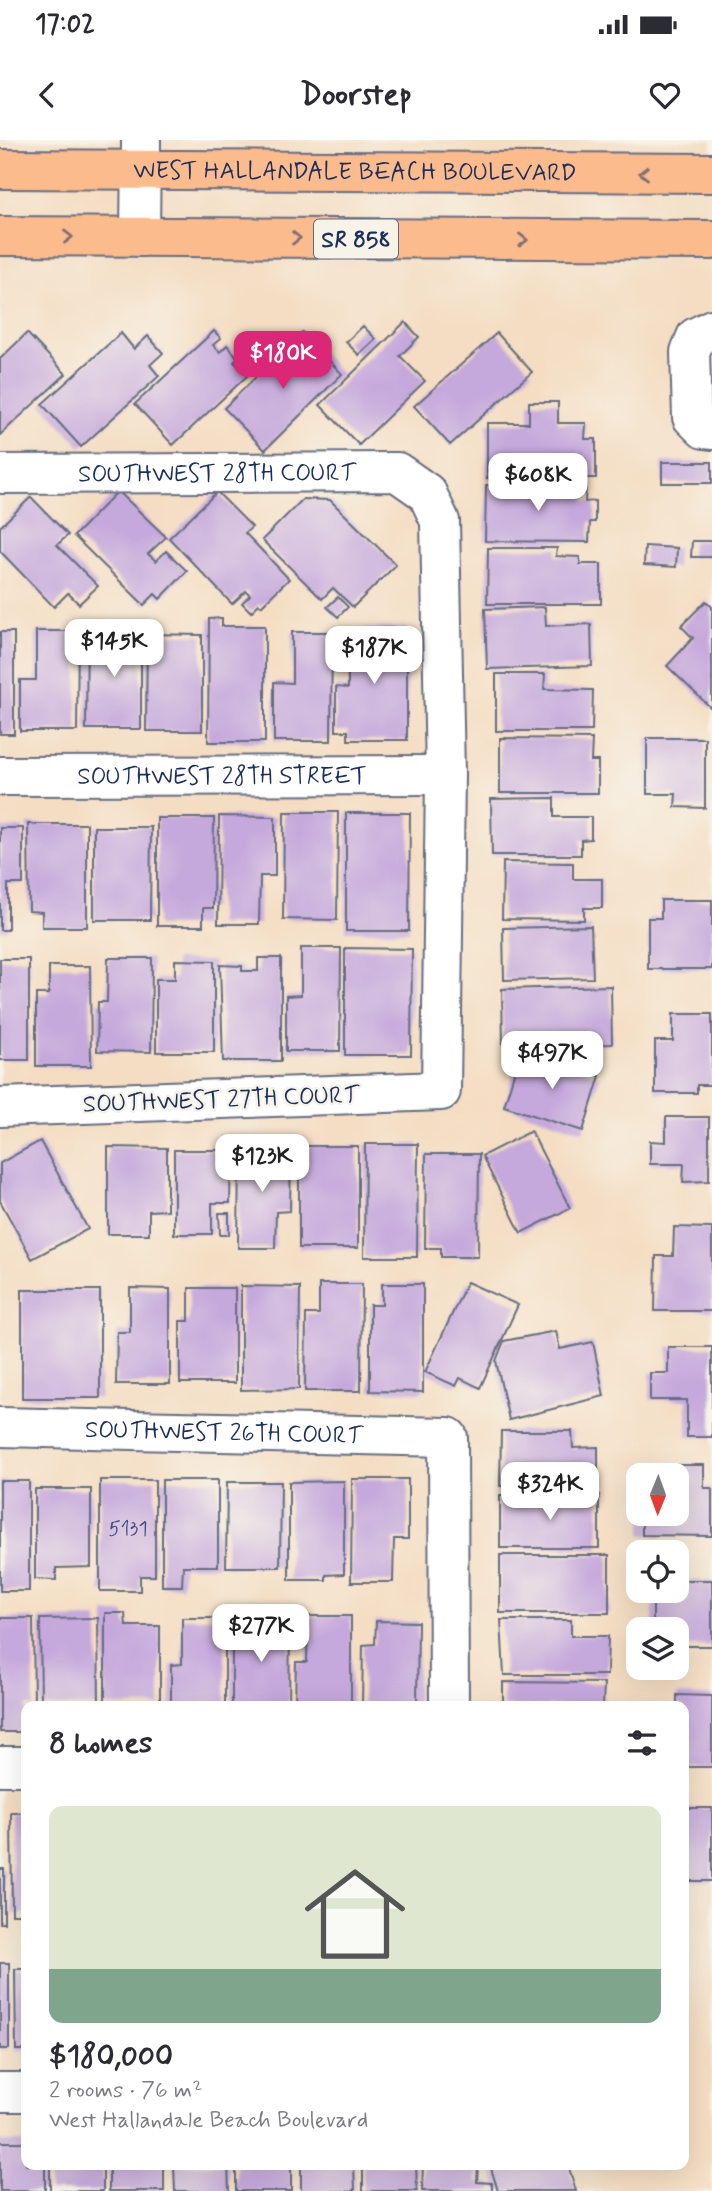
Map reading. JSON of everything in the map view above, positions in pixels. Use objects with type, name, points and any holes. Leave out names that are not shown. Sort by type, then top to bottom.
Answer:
[{"type":"main road","name":"WEST HALLANDALE BEACH BOULEVARD","points":[[0,169],[141,155],[712,173]]},
{"type":"main road","name":"SR 858","points":[[0,236],[712,240]]},
{"type":"street","points":[[139,237],[141,155]]},
{"type":"street","points":[[712,329],[696,337],[690,352],[692,417],[704,429],[712,430]]},
{"type":"street","name":"SOUTHWEST 28TH COURT","points":[[0,474],[397,472],[427,493],[440,521],[445,775]]},
{"type":"street","name":"SOUTHWEST 28TH STREET","points":[[0,776],[445,775]]},
{"type":"street","name":"SOUTHWEST 27TH COURT","points":[[0,1107],[441,1091],[445,775]]},
{"type":"street","name":"SOUTHWEST 26TH COURT","points":[[0,1427],[448,1437],[449,1701]]},
{"type":"street","points":[[0,1766],[21,1766]]},
{"type":"street","points":[[0,2092],[21,2092]]},
{"type":"building","points":[[405,322],[419,337],[400,356],[425,381],[359,445],[320,405]]},
{"type":"building","points":[[363,326],[376,339],[359,355],[346,342]]},
{"type":"building","points":[[214,331],[221,338],[213,345],[220,352],[227,345],[238,358],[234,362],[238,366],[254,350],[263,361],[173,445],[135,404]]},
{"type":"building","points":[[302,332],[342,374],[265,450],[224,408]]},
{"type":"building","points":[[27,333],[66,374],[0,435],[0,359]]},
{"type":"building","points":[[121,333],[134,349],[148,336],[163,353],[150,365],[159,376],[81,447],[42,404]]},
{"type":"building","points":[[497,333],[532,372],[450,445],[414,406]]},
{"type":"building","points":[[529,402],[558,402],[558,423],[586,423],[585,439],[596,439],[596,478],[487,478],[487,423],[529,423]]},
{"type":"building","points":[[662,462],[712,462],[712,483],[662,483]]},
{"type":"building","points":[[486,485],[586,485],[585,502],[595,501],[595,522],[590,522],[589,542],[485,541]]},
{"type":"building","points":[[118,491],[166,537],[148,554],[156,561],[166,551],[187,571],[160,599],[155,594],[144,605],[74,536]]},
{"type":"building","points":[[217,492],[252,527],[245,533],[289,579],[251,612],[242,603],[250,595],[246,591],[232,604],[169,538]]},
{"type":"building","points":[[31,497],[68,535],[57,545],[98,586],[79,604],[68,593],[54,607],[0,551],[0,527]]},
{"type":"building","points":[[303,499],[330,500],[396,565],[353,607],[333,588],[322,599],[262,540]]},
{"type":"building","points":[[692,541],[712,541],[712,557],[691,557]]},
{"type":"building","points":[[645,546],[677,548],[676,567],[644,565]]},
{"type":"building","points":[[488,548],[557,548],[556,556],[580,557],[580,564],[601,564],[601,604],[487,604]]},
{"type":"building","points":[[338,597],[348,607],[338,617],[327,607]]},
{"type":"building","points":[[706,601],[712,607],[712,709],[667,666],[693,638],[681,626]]},
{"type":"building","points":[[545,607],[546,626],[591,624],[592,666],[487,669],[485,609]]},
{"type":"building","points":[[222,618],[222,626],[265,626],[265,742],[208,742],[209,619]]},
{"type":"building","points":[[407,628],[407,740],[348,740],[348,731],[336,731],[336,687],[348,688],[348,661],[338,660],[338,650],[348,650],[348,629]]},
{"type":"building","points":[[87,629],[141,629],[141,729],[86,729]]},
{"type":"building","points":[[36,631],[78,631],[77,731],[20,731],[20,680],[36,680]]},
{"type":"building","points":[[0,632],[14,632],[14,734],[0,734]]},
{"type":"building","points":[[292,632],[332,632],[331,741],[274,741],[274,682],[292,683]]},
{"type":"building","points":[[147,634],[202,635],[202,731],[146,731]]},
{"type":"building","points":[[496,674],[545,674],[544,689],[593,690],[592,731],[496,731]]},
{"type":"building","points":[[500,738],[592,739],[591,761],[598,761],[598,793],[500,793]]},
{"type":"building","points":[[647,738],[705,738],[705,808],[675,807],[676,794],[647,794]]},
{"type":"building","points":[[554,798],[554,817],[591,817],[591,839],[581,840],[581,855],[492,855],[491,799]]},
{"type":"building","points":[[284,812],[338,812],[337,920],[283,919]]},
{"type":"building","points":[[346,813],[410,813],[409,931],[346,931]]},
{"type":"building","points":[[219,816],[275,817],[275,876],[260,876],[259,924],[218,924]]},
{"type":"building","points":[[157,818],[214,818],[213,908],[203,908],[203,926],[157,926]]},
{"type":"building","points":[[28,824],[87,824],[87,927],[42,927],[42,912],[29,911]]},
{"type":"building","points":[[94,827],[151,827],[150,920],[94,920]]},
{"type":"building","points":[[0,828],[23,828],[23,884],[8,884],[8,930],[0,930]]},
{"type":"building","points":[[503,862],[573,863],[573,879],[602,879],[602,908],[584,908],[584,920],[502,919]]},
{"type":"building","points":[[661,900],[712,900],[712,969],[648,969],[648,918],[661,918]]},
{"type":"building","points":[[591,926],[593,978],[504,980],[503,928]]},
{"type":"building","points":[[301,948],[341,948],[340,1051],[286,1051],[286,996],[301,995]]},
{"type":"building","points":[[345,948],[412,949],[411,1055],[345,1055]]},
{"type":"building","points":[[108,958],[152,958],[151,1052],[97,1051],[98,1002],[107,1002]]},
{"type":"building","points":[[258,958],[281,958],[281,1061],[223,1061],[220,965],[242,966],[242,971],[258,971]]},
{"type":"building","points":[[0,959],[29,959],[29,1060],[0,1060]]},
{"type":"building","points":[[175,960],[214,961],[214,1052],[156,1052],[156,979],[175,979]]},
{"type":"building","points":[[49,966],[90,966],[91,1066],[36,1066],[36,994],[49,994]]},
{"type":"building","points":[[611,986],[612,1044],[503,1045],[502,989]]},
{"type":"building","points":[[673,1014],[712,1014],[712,1085],[697,1085],[697,1093],[655,1093],[655,1041],[673,1041]]},
{"type":"building","points":[[521,1051],[600,1076],[583,1131],[504,1106]]},
{"type":"building","points":[[666,1117],[709,1117],[709,1181],[683,1182],[684,1164],[650,1164],[650,1141],[666,1142]]},
{"type":"building","points":[[531,1131],[570,1208],[521,1233],[482,1156]]},
{"type":"building","points":[[40,1141],[88,1229],[32,1259],[0,1201],[0,1163]]},
{"type":"building","points":[[365,1144],[418,1144],[417,1257],[364,1257]]},
{"type":"building","points":[[299,1146],[358,1146],[358,1248],[299,1248]]},
{"type":"building","points":[[108,1147],[167,1148],[167,1210],[149,1211],[149,1234],[108,1234]]},
{"type":"building","points":[[239,1148],[291,1148],[290,1211],[276,1212],[275,1248],[238,1248]]},
{"type":"building","points":[[174,1150],[231,1150],[230,1203],[212,1203],[212,1234],[174,1234]]},
{"type":"building","points":[[426,1154],[479,1154],[478,1257],[441,1257],[441,1248],[425,1248]]},
{"type":"building","points":[[219,1213],[229,1213],[229,1235],[220,1235]]},
{"type":"building","points":[[674,1227],[712,1228],[712,1311],[655,1311],[656,1256],[673,1256]]},
{"type":"building","points":[[467,1282],[518,1305],[480,1388],[460,1378],[456,1386],[425,1372]]},
{"type":"building","points":[[319,1284],[362,1284],[361,1391],[305,1391],[306,1314],[319,1314]]},
{"type":"building","points":[[382,1284],[423,1284],[423,1392],[370,1391],[370,1305],[382,1305]]},
{"type":"building","points":[[241,1286],[300,1287],[299,1389],[241,1390]]},
{"type":"building","points":[[130,1288],[170,1289],[170,1384],[116,1384],[117,1332],[130,1332]]},
{"type":"building","points":[[189,1288],[235,1288],[235,1383],[180,1383],[180,1321],[189,1321]]},
{"type":"building","points":[[22,1290],[100,1290],[100,1398],[22,1398]]},
{"type":"building","points":[[556,1331],[560,1349],[593,1342],[604,1396],[509,1420],[496,1361],[504,1341]]},
{"type":"building","points":[[668,1347],[712,1347],[712,1437],[687,1437],[687,1400],[650,1400],[650,1373],[668,1373]]},
{"type":"building","points":[[501,1431],[572,1431],[573,1448],[598,1447],[598,1486],[500,1486]]},
{"type":"building","points":[[690,1465],[704,1465],[704,1488],[712,1488],[712,1536],[642,1535],[642,1526],[690,1526]]},
{"type":"building","points":[[352,1479],[408,1479],[408,1539],[394,1539],[393,1582],[351,1582]]},
{"type":"building","points":[[100,1480],[155,1480],[155,1576],[140,1576],[140,1591],[100,1591]]},
{"type":"building","points":[[162,1480],[218,1480],[218,1566],[183,1566],[182,1586],[162,1586]]},
{"type":"building","points":[[0,1481],[29,1481],[29,1591],[0,1591]]},
{"type":"building","points":[[344,1481],[344,1574],[326,1575],[326,1580],[289,1580],[289,1482]]},
{"type":"building","points":[[227,1482],[281,1482],[280,1567],[226,1567]]},
{"type":"building","points":[[35,1489],[91,1489],[91,1567],[56,1568],[56,1580],[35,1579]]},
{"type":"building","points":[[500,1495],[599,1495],[599,1548],[500,1548]]},
{"type":"building","points":[[500,1555],[609,1555],[609,1613],[500,1613]]},
{"type":"building","points":[[689,1580],[712,1580],[712,1646],[689,1646],[689,1617],[653,1617],[653,1603],[689,1603]]},
{"type":"building","points":[[105,1613],[125,1613],[126,1626],[160,1626],[160,1701],[105,1701]]},
{"type":"building","points":[[308,1616],[351,1616],[351,1701],[295,1701],[296,1662],[307,1662]]},
{"type":"building","points":[[0,1618],[33,1618],[34,1701],[21,1701],[21,1732],[0,1732]]},
{"type":"building","points":[[98,1618],[99,1701],[41,1701],[40,1619]]},
{"type":"building","points":[[182,1618],[225,1618],[225,1701],[171,1701],[171,1665],[182,1664]]},
{"type":"building","points":[[501,1620],[571,1620],[571,1636],[608,1636],[607,1675],[504,1675]]},
{"type":"building","points":[[376,1621],[418,1622],[417,1701],[362,1701],[363,1645],[375,1644]]},
{"type":"building","points":[[232,1623],[290,1623],[289,1701],[232,1701]]},
{"type":"building","points":[[503,1682],[604,1683],[603,1701],[503,1701]]},
{"type":"building","points":[[677,1695],[712,1696],[712,1767],[689,1767],[689,1701],[677,1701]]},
{"type":"building","points":[[689,1808],[712,1808],[712,1881],[689,1881]]},
{"type":"building","points":[[11,1813],[21,1813],[21,1914],[12,1914]]},
{"type":"building","points":[[0,1869],[4,1869],[4,1923],[0,1923]]},
{"type":"building","points":[[0,1963],[9,1963],[9,2049],[0,2049]]},
{"type":"building","points":[[15,1969],[21,1969],[21,2050],[16,2050]]},
{"type":"building","points":[[0,2142],[21,2142],[21,2170],[45,2170],[45,2191],[0,2191]]},
{"type":"building","points":[[50,2170],[103,2170],[103,2191],[50,2191]]},
{"type":"building","points":[[109,2170],[164,2170],[164,2191],[109,2191]]},
{"type":"building","points":[[174,2170],[228,2170],[229,2191],[175,2191]]},
{"type":"building","points":[[236,2170],[291,2170],[291,2191],[236,2191]]},
{"type":"building","points":[[301,2170],[354,2170],[355,2191],[301,2191]]},
{"type":"building","points":[[363,2170],[416,2170],[417,2191],[363,2191]]},
{"type":"building","points":[[423,2170],[478,2170],[477,2182],[492,2183],[492,2191],[422,2191]]},
{"type":"building","points":[[492,2170],[570,2170],[576,2191],[498,2191]]}]
